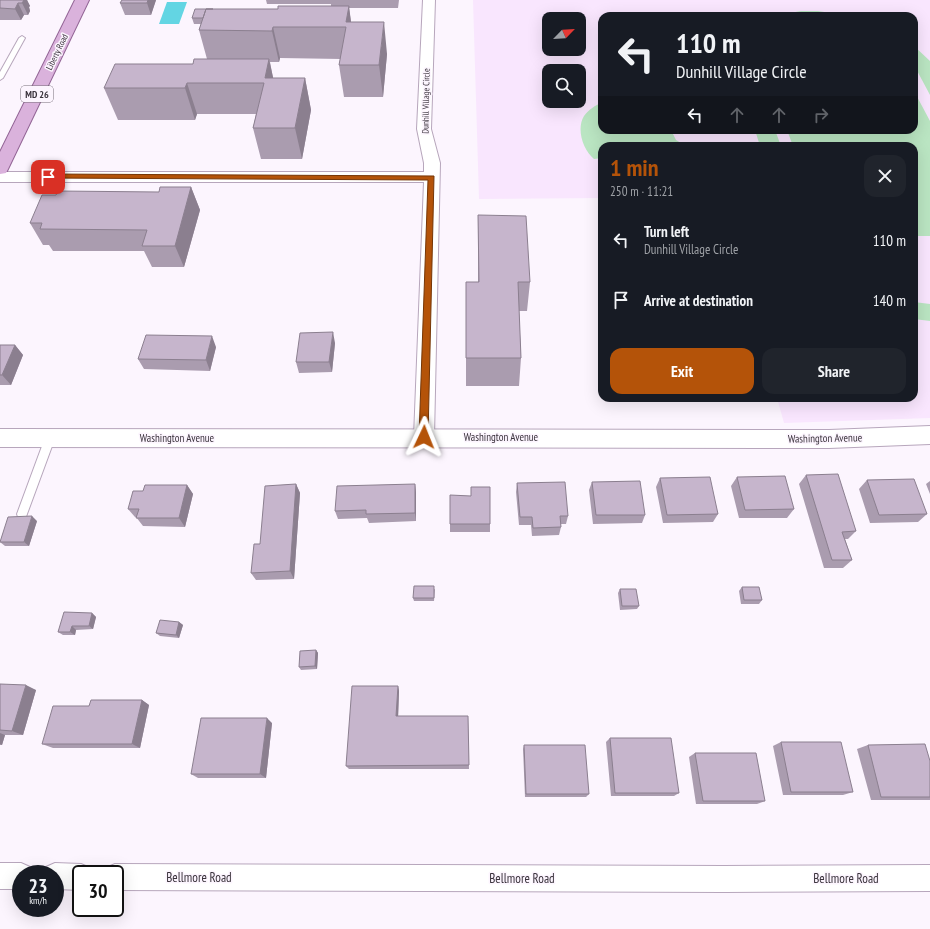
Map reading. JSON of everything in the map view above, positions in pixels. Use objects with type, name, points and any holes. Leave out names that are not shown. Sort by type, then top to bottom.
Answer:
[{"type":"main road","name":"Liberty Road","points":[[0,169],[82,0]]},
{"type":"main road","name":"Washington Avenue","points":[[0,438],[424,437],[813,439],[930,435]]},
{"type":"street","name":"Dunhill Village Circle","points":[[424,437],[432,178],[432,163],[424,128],[430,0]]},
{"type":"street","points":[[0,177],[432,178]]},
{"type":"street","points":[[0,876],[12,876]]},
{"type":"street","name":"Bellmore Road","points":[[124,877],[701,879],[930,878]]},
{"type":"lane","points":[[0,78],[22,38]]},
{"type":"lane","points":[[22,514],[50,438]]},
{"type":"shaded area","points":[[473,0],[930,0],[930,418],[784,423],[778,402],[918,402],[918,142],[598,142],[598,198],[479,199]]},
{"type":"green space","points":[[818,11],[824,12],[795,12]]},
{"type":"green space","points":[[918,50],[930,61],[930,95],[918,72]]},
{"type":"green space","points":[[918,98],[930,121],[930,236],[918,236],[918,142],[792,142],[788,134],[918,134]]},
{"type":"green space","points":[[598,104],[598,134],[673,134],[676,140],[679,142],[598,142],[598,158],[594,159],[584,145],[581,133],[584,116]]},
{"type":"green space","points":[[756,134],[776,134],[780,142],[759,142]]},
{"type":"green space","points":[[918,302],[930,304],[930,321],[918,320]]},
{"type":"water","points":[[167,2],[187,2],[179,24],[159,24]]},
{"type":"building","points":[[0,0],[24,0],[22,3],[18,3],[15,9],[0,8]]},
{"type":"building","points":[[122,0],[148,0],[147,3],[120,3]]},
{"type":"building","points":[[278,6],[349,6],[346,22],[384,22],[379,65],[339,65],[346,27],[273,27],[272,31],[199,30],[206,9],[278,9]]},
{"type":"building","points":[[195,9],[206,9],[203,18],[192,18]]},
{"type":"building","points":[[194,59],[269,59],[265,78],[305,78],[295,128],[253,128],[264,83],[187,83],[185,88],[104,88],[115,64],[193,64]]},
{"type":"building","points":[[160,187],[191,187],[175,246],[142,246],[147,230],[40,229],[42,223],[30,223],[42,195],[56,195],[58,191],[159,192]]},
{"type":"building","points":[[478,215],[526,216],[530,282],[518,282],[521,358],[466,358],[466,282],[479,282]]},
{"type":"building","points":[[333,332],[329,362],[296,362],[300,333]]},
{"type":"building","points":[[146,335],[212,336],[206,360],[138,359]]},
{"type":"building","points":[[0,345],[15,345],[2,375],[0,375]]},
{"type":"building","points":[[838,474],[856,531],[842,532],[852,560],[832,560],[806,475]]},
{"type":"building","points":[[785,476],[794,509],[745,510],[737,477]]},
{"type":"building","points":[[710,477],[718,514],[667,515],[660,478]]},
{"type":"building","points":[[914,479],[927,514],[879,515],[867,480]]},
{"type":"building","points":[[640,481],[645,515],[596,515],[592,482]]},
{"type":"building","points":[[565,482],[568,516],[560,516],[561,527],[533,528],[532,517],[520,517],[517,483]]},
{"type":"building","points":[[296,484],[290,571],[251,573],[254,544],[260,544],[265,486]]},
{"type":"building","points":[[415,484],[415,513],[366,514],[366,510],[335,511],[337,486]]},
{"type":"building","points":[[145,485],[187,485],[179,518],[136,518],[139,509],[128,509],[133,491],[143,491]]},
{"type":"building","points":[[471,487],[490,487],[490,524],[450,524],[450,495],[471,496]]},
{"type":"building","points":[[32,516],[24,542],[0,542],[8,517]]},
{"type":"building","points":[[414,586],[434,586],[434,598],[413,598]]},
{"type":"building","points":[[742,587],[759,587],[762,600],[744,600]]},
{"type":"building","points":[[620,589],[636,589],[639,606],[622,606]]},
{"type":"building","points":[[64,612],[92,613],[89,626],[72,626],[70,632],[58,632]]},
{"type":"building","points":[[160,620],[179,622],[176,635],[156,633]]},
{"type":"building","points":[[316,650],[315,666],[299,667],[300,651]]},
{"type":"building","points":[[0,684],[26,685],[12,731],[0,730]]},
{"type":"building","points":[[352,686],[398,686],[396,716],[468,716],[469,765],[346,766]]},
{"type":"building","points":[[91,700],[142,700],[132,744],[42,744],[53,706],[89,706]]},
{"type":"building","points":[[201,718],[267,718],[260,774],[191,774]]},
{"type":"building","points":[[610,738],[671,738],[679,793],[615,793]]},
{"type":"building","points":[[781,742],[841,742],[853,792],[791,792]]},
{"type":"building","points":[[925,744],[930,761],[930,797],[881,797],[868,745]]},
{"type":"building","points":[[524,745],[585,745],[589,794],[526,794]]},
{"type":"building","points":[[695,753],[756,753],[765,801],[703,801]]},
{"type":"route","points":[[48,177],[432,178],[424,437]]}]
